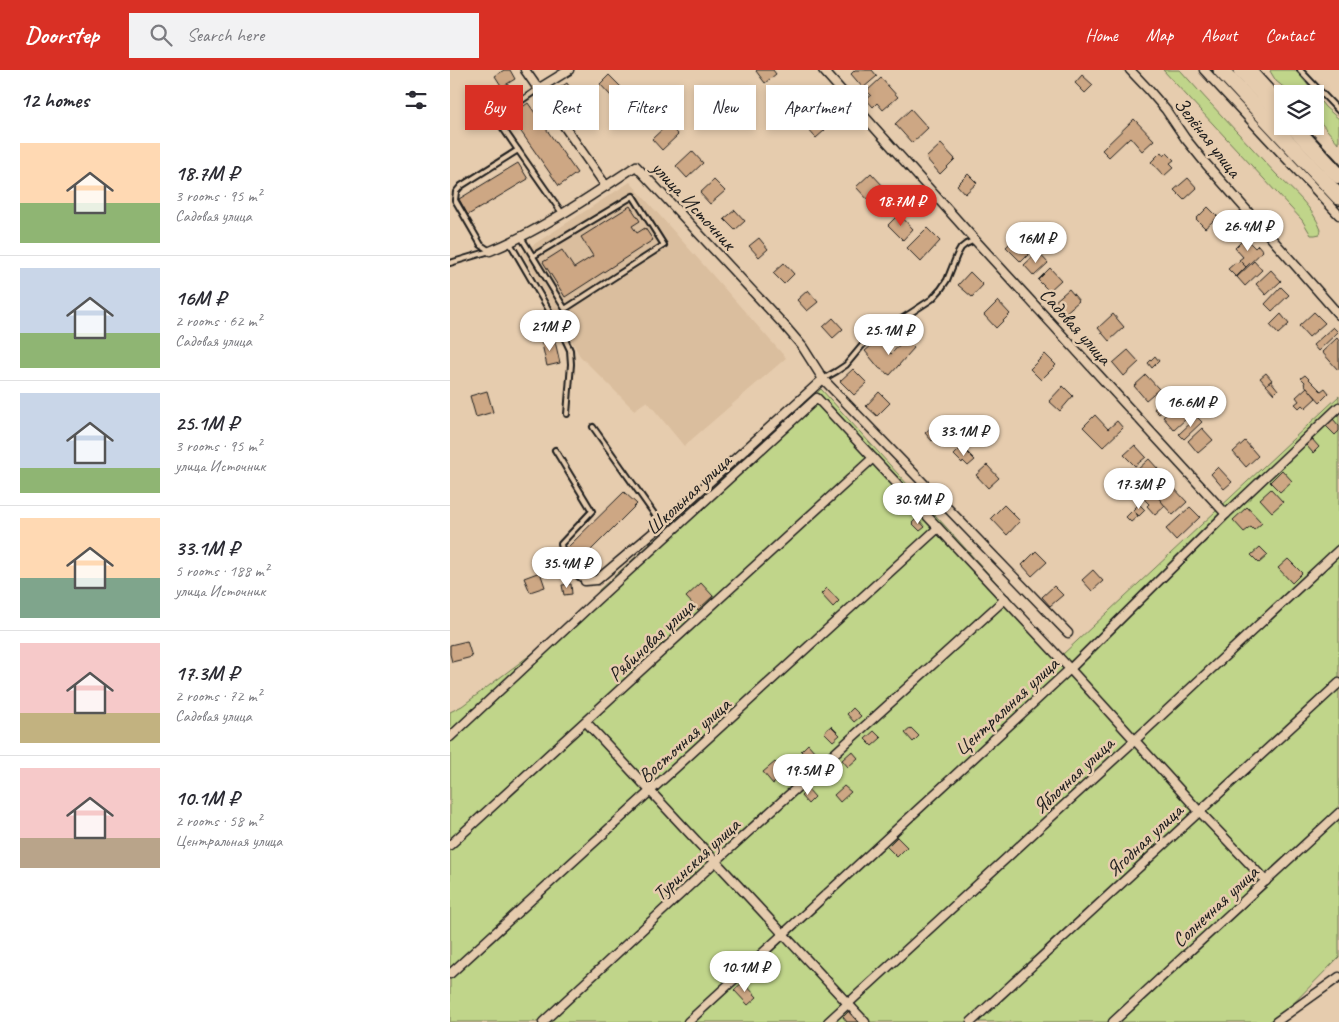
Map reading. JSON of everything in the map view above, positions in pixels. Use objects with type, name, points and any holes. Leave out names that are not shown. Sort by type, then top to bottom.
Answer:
[{"type":"highway","points":[[1221,70],[1339,197]]},
{"type":"highway","points":[[1240,70],[1274,106]]},
{"type":"highway","points":[[1302,135],[1339,174]]},
{"type":"street","points":[[525,70],[535,85]]},
{"type":"street","points":[[545,85],[569,70]]},
{"type":"street","name":"Садовая улица","points":[[823,70],[975,240],[1226,514]]},
{"type":"street","name":"Зелёная улица","points":[[1130,70],[1154,96],[1206,164],[1339,315]]},
{"type":"street","points":[[1204,70],[1339,215]]},
{"type":"street","points":[[1252,70],[1274,94]]},
{"type":"street","points":[[490,251],[522,237],[606,186],[567,130]]},
{"type":"street","points":[[1308,135],[1339,174]]},
{"type":"street","name":"улица Источник","points":[[606,186],[636,166],[784,325],[802,346],[823,379],[1068,633]]},
{"type":"street","points":[[585,581],[597,580],[662,525],[823,379]]},
{"type":"street","name":"Школьная улица","points":[[450,737],[817,398],[873,458]]},
{"type":"street","name":"Центральная улица","points":[[688,1022],[1070,669],[1226,514],[1339,407]]},
{"type":"street","points":[[873,458],[1266,881]]},
{"type":"street","name":"Рябиновая улица","points":[[450,845],[873,458]]},
{"type":"street","name":"Восточная улица","points":[[450,974],[938,528]]},
{"type":"street","name":"Яблочная улица","points":[[828,1022],[1339,550]]},
{"type":"street","name":"Туринская улица","points":[[542,1022],[716,861],[1005,599]]},
{"type":"street","name":"Ягодная улица","points":[[971,1022],[1339,683]]},
{"type":"street","points":[[586,722],[866,1022]]},
{"type":"street","name":"Солнечная улица","points":[[1113,1022],[1339,813]]},
{"type":"street","points":[[1276,1022],[1339,977]]},
{"type":"lane","points":[[1300,70],[1339,111]]},
{"type":"lane","points":[[533,92],[502,114],[499,118],[500,124],[562,213]]},
{"type":"lane","points":[[490,251],[481,245],[472,230],[455,200],[456,192],[461,186],[518,150]]},
{"type":"lane","points":[[522,237],[533,256],[564,309],[664,245],[633,196],[533,256]]},
{"type":"lane","points":[[823,379],[838,372],[846,365],[866,341],[932,298],[947,280],[961,248],[975,240]]},
{"type":"lane","points":[[510,243],[570,350],[571,364],[567,414]]},
{"type":"lane","points":[[450,263],[490,251]]},
{"type":"lane","points":[[593,427],[662,525]]},
{"type":"lane","points":[[555,450],[592,511],[561,544],[563,559],[573,573],[585,581]]},
{"type":"shaded area","points":[[630,182],[786,358],[684,446],[647,401],[634,410],[580,356],[522,252]]},
{"type":"green space","points":[[1163,70],[1180,70],[1302,200],[1313,214],[1321,230],[1320,234],[1311,235],[1302,220]]},
{"type":"green space","points":[[1294,70],[1308,85],[1281,85],[1270,71]]},
{"type":"green space","points":[[1324,106],[1339,119],[1339,144],[1324,126]]},
{"type":"green space","points":[[821,389],[1062,655],[1339,396],[1339,957],[1275,1022],[450,1022],[450,712],[462,706],[594,607],[599,590]]},
{"type":"building","points":[[504,70],[510,70],[515,79],[505,85],[501,85],[495,76]]},
{"type":"building","points":[[757,70],[773,70],[776,74],[765,83]]},
{"type":"building","points":[[855,70],[872,70],[877,76],[866,85],[860,85],[851,74]]},
{"type":"building","points":[[609,75],[619,85],[609,85],[609,94],[600,84]]},
{"type":"building","points":[[1082,75],[1093,85],[1085,93],[1075,83]]},
{"type":"building","points":[[881,78],[898,97],[883,110],[877,103],[873,107],[868,101],[868,97],[871,95],[868,90]]},
{"type":"building","points":[[528,103],[533,110],[533,130],[547,130],[577,173],[559,186],[520,130],[523,130],[523,107]]},
{"type":"building","points":[[911,109],[928,128],[912,143],[895,124]]},
{"type":"building","points":[[1134,119],[1154,140],[1142,151],[1130,137],[1109,157],[1102,150]]},
{"type":"building","points":[[662,130],[673,130],[678,135],[662,150],[652,139]]},
{"type":"building","points":[[809,130],[825,130],[816,138]]},
{"type":"building","points":[[941,144],[955,159],[940,174],[926,158]]},
{"type":"building","points":[[692,151],[703,163],[687,178],[676,166]]},
{"type":"building","points":[[1161,152],[1164,156],[1167,153],[1174,160],[1170,163],[1174,167],[1164,176],[1151,162]]},
{"type":"building","points":[[518,163],[528,179],[468,215],[459,199]]},
{"type":"building","points":[[871,173],[884,187],[869,201],[856,187]]},
{"type":"building","points":[[968,174],[977,183],[965,194],[957,185]]},
{"type":"building","points":[[1188,178],[1197,188],[1184,200],[1174,190]]},
{"type":"building","points":[[714,180],[725,191],[710,204],[700,193]]},
{"type":"building","points":[[630,206],[640,221],[632,226],[637,233],[645,228],[653,240],[565,297],[543,262],[562,250],[574,268],[593,256],[581,237]]},
{"type":"building","points":[[1208,207],[1218,217],[1205,228],[1196,219]]},
{"type":"building","points":[[735,210],[745,221],[735,230],[724,219]]},
{"type":"building","points":[[899,214],[913,229],[903,240],[888,225]]},
{"type":"building","points":[[927,228],[940,241],[921,262],[907,248]]},
{"type":"building","points":[[1020,234],[1034,249],[1021,262],[1006,247]]},
{"type":"building","points":[[759,238],[768,249],[759,257],[749,246]]},
{"type":"building","points":[[1245,238],[1255,248],[1258,245],[1263,251],[1246,267],[1239,260],[1243,257],[1235,248]]},
{"type":"building","points":[[1038,252],[1048,263],[1034,276],[1024,265]]},
{"type":"building","points":[[1240,261],[1246,267],[1236,277],[1228,269]]},
{"type":"building","points":[[1254,261],[1262,270],[1245,286],[1237,277]]},
{"type":"building","points":[[784,263],[794,274],[784,284],[773,273]]},
{"type":"building","points":[[1050,268],[1061,280],[1049,291],[1038,280]]},
{"type":"building","points":[[1271,270],[1281,281],[1266,295],[1256,284]]},
{"type":"building","points":[[970,272],[983,285],[972,297],[958,285]]},
{"type":"building","points":[[1281,287],[1289,295],[1272,311],[1265,304]]},
{"type":"building","points":[[1069,289],[1079,301],[1064,314],[1054,302]]},
{"type":"building","points":[[808,290],[818,302],[807,311],[797,300]]},
{"type":"building","points":[[998,301],[1010,314],[996,328],[984,315]]},
{"type":"building","points":[[1314,312],[1325,323],[1309,337],[1299,326]]},
{"type":"building","points":[[1113,314],[1124,327],[1109,341],[1098,328]]},
{"type":"building","points":[[1281,314],[1289,324],[1278,334],[1270,325]]},
{"type":"building","points":[[543,315],[545,323],[537,326],[535,317]]},
{"type":"building","points":[[833,318],[843,329],[833,338],[823,327]]},
{"type":"building","points":[[1333,327],[1338,332],[1318,351],[1313,345]]},
{"type":"building","points":[[554,337],[560,363],[547,366],[541,340]]},
{"type":"building","points":[[1337,338],[1339,341],[1338,370],[1322,352]]},
{"type":"building","points":[[905,339],[914,348],[890,375],[879,368],[865,351],[878,340],[891,354]]},
{"type":"building","points":[[1128,350],[1139,362],[1124,376],[1113,363]]},
{"type":"building","points":[[1045,354],[1056,365],[1041,380],[1030,369]]},
{"type":"building","points":[[1155,356],[1159,361],[1152,368],[1148,363]]},
{"type":"building","points":[[853,369],[867,383],[854,395],[840,381]]},
{"type":"building","points":[[1266,373],[1272,380],[1266,385],[1260,378]]},
{"type":"building","points":[[1146,375],[1159,389],[1146,400],[1134,386]]},
{"type":"building","points":[[1305,375],[1321,391],[1325,388],[1329,393],[1320,402],[1304,384],[1305,382],[1301,378]]},
{"type":"building","points":[[1271,381],[1278,390],[1274,394],[1266,385]]},
{"type":"building","points":[[1063,386],[1073,396],[1060,411],[1049,401]]},
{"type":"building","points":[[1307,387],[1316,398],[1305,408],[1302,405],[1299,408],[1295,404],[1299,401],[1296,397]]},
{"type":"building","points":[[487,391],[493,412],[476,417],[470,396]]},
{"type":"building","points":[[879,392],[890,403],[877,416],[866,406]]},
{"type":"building","points":[[1171,393],[1176,398],[1159,414],[1154,409]]},
{"type":"building","points":[[1177,406],[1187,418],[1174,430],[1163,417]]},
{"type":"building","points":[[1095,415],[1108,429],[1117,421],[1123,428],[1103,447],[1083,427]]},
{"type":"building","points":[[1197,417],[1202,422],[1184,439],[1179,434]]},
{"type":"building","points":[[1333,419],[1339,426],[1339,431],[1335,435],[1326,426]]},
{"type":"building","points":[[937,422],[944,430],[932,441],[925,433]]},
{"type":"building","points":[[1202,428],[1213,440],[1198,453],[1188,441]]},
{"type":"building","points":[[1312,439],[1319,447],[1313,453],[1306,445]]},
{"type":"building","points":[[1245,441],[1258,456],[1246,467],[1233,452]]},
{"type":"building","points":[[1135,445],[1146,457],[1135,466],[1124,455]]},
{"type":"building","points":[[962,447],[975,460],[968,466],[954,455]]},
{"type":"building","points":[[1149,459],[1158,469],[1151,475],[1155,479],[1147,485],[1135,472]]},
{"type":"building","points":[[987,465],[999,478],[988,488],[976,475]]},
{"type":"building","points":[[1218,467],[1232,482],[1224,489],[1211,474]]},
{"type":"building","points":[[1282,470],[1292,481],[1280,492],[1270,482]]},
{"type":"building","points":[[1172,486],[1187,502],[1173,515],[1158,499]]},
{"type":"building","points":[[1271,489],[1283,502],[1272,512],[1260,499]]},
{"type":"building","points":[[1153,491],[1165,506],[1155,515],[1144,499]]},
{"type":"building","points":[[624,492],[637,504],[579,562],[566,549]]},
{"type":"building","points":[[1139,504],[1145,510],[1139,516],[1133,510]]},
{"type":"building","points":[[1004,505],[1020,521],[1007,535],[991,518]]},
{"type":"building","points":[[1190,507],[1200,517],[1176,540],[1166,529]]},
{"type":"building","points":[[1247,507],[1262,523],[1254,530],[1251,527],[1244,532],[1233,520]]},
{"type":"building","points":[[1133,510],[1138,516],[1131,522],[1126,517]]},
{"type":"building","points":[[917,518],[925,527],[920,531],[912,523]]},
{"type":"building","points":[[1260,547],[1268,555],[1259,563],[1251,555]]},
{"type":"building","points":[[1036,551],[1047,562],[1032,576],[1022,565]]},
{"type":"building","points":[[1288,559],[1302,573],[1292,583],[1278,568]]},
{"type":"building","points":[[1093,570],[1103,581],[1092,591],[1082,580]]},
{"type":"building","points":[[540,572],[545,587],[530,592],[524,578]]},
{"type":"building","points":[[701,583],[713,596],[698,610],[686,597]]},
{"type":"building","points":[[571,584],[572,594],[564,595],[562,585]]},
{"type":"building","points":[[1054,586],[1063,595],[1050,606],[1042,597]]},
{"type":"building","points":[[827,588],[839,601],[833,607],[821,594]]},
{"type":"building","points":[[467,641],[472,657],[452,662],[450,645]]},
{"type":"building","points":[[853,708],[861,716],[854,722],[847,714]]},
{"type":"building","points":[[831,726],[840,735],[833,741],[824,732]]},
{"type":"building","points":[[911,728],[919,736],[913,742],[905,733]]},
{"type":"building","points":[[874,731],[881,738],[872,746],[865,739]]},
{"type":"building","points":[[808,744],[815,752],[808,758],[801,751]]},
{"type":"building","points":[[852,751],[858,758],[848,767],[842,760]]},
{"type":"building","points":[[775,762],[785,774],[773,784],[763,772]]},
{"type":"building","points":[[844,786],[851,792],[840,802],[834,795]]},
{"type":"building","points":[[808,789],[815,797],[808,804],[801,796]]},
{"type":"building","points":[[897,837],[907,847],[897,857],[887,847]]},
{"type":"building","points":[[743,982],[757,997],[748,1005],[734,990]]},
{"type":"building","points":[[849,1011],[858,1022],[847,1022],[843,1017]]}]
